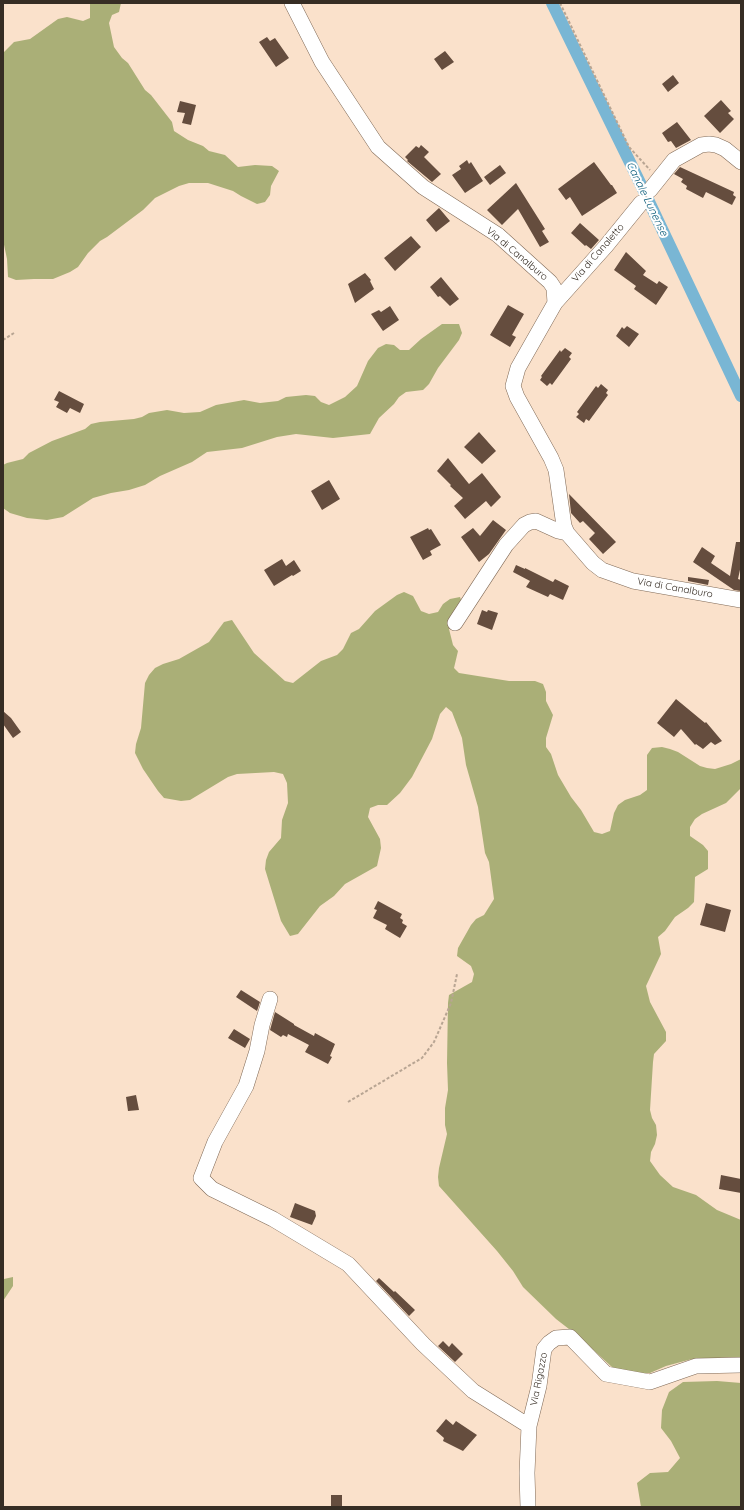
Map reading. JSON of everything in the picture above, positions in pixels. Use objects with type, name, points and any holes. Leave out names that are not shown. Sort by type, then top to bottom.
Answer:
[{"type":"street","name":"Via di Canalburo","points":[[292,3],[322,62],[378,147],[422,187],[498,235],[550,282],[554,288],[555,303],[518,368],[513,386],[517,397],[552,458],[556,470],[564,526],[567,533],[593,563],[602,570],[633,581],[741,600]]},
{"type":"street","points":[[654,185],[674,160],[701,145],[709,144],[720,147],[741,162]]},
{"type":"street","name":"Via di Canaletto","points":[[555,303],[606,246],[641,203]]},
{"type":"street","points":[[455,623],[506,545],[524,525],[536,521],[558,531],[567,533]]},
{"type":"street","points":[[270,999],[262,1025],[257,1051],[246,1086],[215,1142],[201,1178],[212,1190],[273,1219],[348,1264],[423,1344],[473,1391],[529,1426]]},
{"type":"street","name":"Via Rigazzo","points":[[528,1507],[527,1473],[529,1426],[539,1386],[544,1349],[556,1338],[570,1337],[606,1374],[650,1382],[696,1366],[741,1365]]},
{"type":"path","points":[[560,3],[629,147],[654,185]]},
{"type":"path","points":[[3,340],[14,333]]},
{"type":"path","points":[[348,1102],[422,1058],[434,1042],[451,1003],[457,974]]},
{"type":"green space","points":[[90,3],[121,3],[119,12],[112,15],[109,23],[114,47],[122,58],[128,63],[145,90],[151,95],[172,122],[174,131],[188,140],[203,146],[209,151],[225,155],[238,167],[255,165],[272,166],[279,171],[271,186],[270,195],[265,202],[257,204],[233,191],[208,183],[189,183],[179,186],[155,198],[143,210],[100,241],[88,253],[78,267],[70,272],[53,279],[16,280],[8,277],[7,259],[3,240],[3,53],[14,42],[30,39],[58,19],[67,17],[83,21],[90,18]]},
{"type":"green space","points":[[442,324],[459,324],[462,333],[459,340],[438,368],[429,384],[423,390],[406,392],[399,397],[394,404],[379,418],[370,434],[333,438],[296,434],[277,437],[242,448],[207,452],[192,462],[160,476],[145,485],[93,498],[63,517],[47,520],[27,518],[10,513],[3,508],[3,465],[23,459],[29,453],[52,441],[85,429],[91,424],[134,419],[149,413],[167,410],[184,413],[200,412],[216,405],[244,400],[260,403],[278,401],[286,397],[306,395],[315,396],[321,402],[329,405],[345,397],[357,386],[368,361],[378,348],[386,344],[394,345],[400,350],[409,350],[421,339]]},
{"type":"green space","points":[[404,592],[413,596],[421,611],[429,614],[438,612],[443,604],[450,599],[460,597],[463,605],[449,629],[453,645],[458,651],[454,668],[459,673],[509,681],[535,681],[543,684],[546,692],[546,701],[553,715],[546,738],[546,747],[551,754],[558,775],[594,832],[602,834],[610,831],[614,813],[618,805],[625,800],[640,795],[647,790],[647,755],[652,748],[662,747],[670,749],[678,752],[700,766],[715,769],[741,759],[741,788],[726,803],[702,814],[695,819],[690,827],[690,836],[703,845],[708,851],[708,869],[695,877],[694,902],[675,917],[665,931],[658,937],[661,954],[646,986],[650,1002],[666,1032],[666,1041],[654,1054],[653,1062],[650,1110],[656,1125],[657,1135],[651,1152],[650,1161],[660,1175],[673,1187],[696,1195],[717,1210],[741,1220],[741,1357],[692,1359],[666,1366],[650,1373],[631,1373],[613,1368],[578,1336],[556,1319],[523,1287],[513,1271],[497,1251],[439,1186],[439,1168],[447,1134],[445,1125],[445,1108],[448,1090],[447,1063],[449,995],[472,982],[474,974],[471,966],[457,956],[458,948],[471,925],[476,919],[484,915],[494,899],[489,862],[485,853],[478,807],[466,765],[462,738],[452,712],[446,707],[440,714],[432,739],[412,777],[400,793],[387,805],[378,805],[370,808],[368,817],[380,839],[381,848],[377,866],[345,884],[334,896],[320,906],[298,934],[290,936],[281,921],[265,869],[269,852],[281,838],[282,820],[288,803],[287,783],[283,774],[274,772],[237,774],[228,777],[190,800],[181,801],[164,798],[143,769],[135,753],[141,728],[145,683],[149,675],[155,668],[179,659],[209,642],[224,622],[232,620],[254,653],[285,681],[293,683],[321,661],[337,655],[343,649],[351,633],[359,629],[375,611],[397,595]]},
{"type":"green space","points":[[13,1277],[13,1286],[3,1301],[3,1281],[4,1279]]},
{"type":"green space","points":[[717,1381],[741,1383],[741,1507],[641,1507],[637,1483],[650,1473],[668,1472],[680,1458],[671,1441],[661,1428],[662,1410],[669,1392],[683,1382]]},
{"type":"building","points":[[267,37],[270,41],[275,38],[289,58],[276,67],[259,42]]},
{"type":"building","points":[[445,51],[454,62],[442,70],[434,59]]},
{"type":"building","points":[[673,75],[679,83],[668,92],[662,84]]},
{"type":"building","points":[[721,100],[731,111],[728,113],[734,119],[720,133],[704,116]]},
{"type":"building","points":[[180,101],[196,105],[191,125],[182,123],[185,113],[177,112]]},
{"type":"building","points":[[677,122],[691,140],[676,148],[671,141],[668,142],[662,133]]},
{"type":"building","points":[[421,145],[429,152],[424,157],[441,174],[432,182],[407,161],[408,160],[405,157],[416,146],[419,148]]},
{"type":"building","points":[[467,160],[469,164],[471,162],[483,181],[465,193],[452,175],[461,169],[459,166]]},
{"type":"building","points":[[594,162],[617,193],[582,216],[570,197],[566,200],[558,189]]},
{"type":"building","points":[[500,165],[506,173],[490,185],[484,177]]},
{"type":"building","points":[[680,167],[734,192],[733,195],[736,197],[732,205],[706,192],[703,198],[686,189],[687,186],[681,182],[683,179],[674,174]]},
{"type":"building","points":[[516,183],[545,229],[542,231],[549,242],[540,247],[518,209],[502,225],[487,210]]},
{"type":"building","points":[[439,208],[450,221],[436,232],[426,220]]},
{"type":"building","points":[[580,223],[599,240],[591,249],[586,245],[585,246],[571,233]]},
{"type":"building","points":[[411,236],[421,247],[395,271],[384,258]]},
{"type":"building","points":[[626,252],[646,271],[643,275],[657,284],[659,281],[668,287],[656,305],[634,289],[636,286],[614,270]]},
{"type":"building","points":[[365,273],[371,280],[370,281],[374,289],[355,303],[348,284]]},
{"type":"building","points":[[441,277],[459,299],[450,306],[440,296],[438,297],[430,287]]},
{"type":"building","points":[[508,305],[524,314],[512,335],[516,337],[510,347],[490,335]]},
{"type":"building","points":[[390,306],[399,320],[383,331],[371,314],[379,310],[381,312]]},
{"type":"building","points":[[627,326],[639,334],[629,347],[616,336],[622,327],[624,329]]},
{"type":"building","points":[[565,348],[572,353],[569,357],[571,359],[552,385],[550,383],[547,386],[540,380],[542,377],[541,376],[560,350],[561,352]]},
{"type":"building","points":[[601,384],[608,390],[606,393],[608,395],[589,421],[586,419],[584,423],[576,417],[579,414],[577,412],[596,386],[598,388]]},
{"type":"building","points":[[59,391],[84,404],[80,413],[70,408],[67,413],[56,407],[59,402],[54,400]]},
{"type":"building","points":[[479,432],[496,451],[482,464],[464,447]]},
{"type":"building","points":[[448,458],[469,484],[482,473],[501,497],[491,507],[486,501],[465,519],[454,506],[463,498],[437,471]]},
{"type":"building","points":[[329,480],[340,499],[322,510],[311,491]]},
{"type":"building","points":[[569,494],[616,542],[603,554],[589,539],[595,533],[583,521],[580,523],[571,513]]},
{"type":"building","points":[[493,520],[506,530],[489,554],[479,562],[461,537],[473,528],[480,536]]},
{"type":"building","points":[[428,528],[429,530],[431,529],[441,545],[430,551],[432,555],[423,560],[410,537]]},
{"type":"building","points":[[736,542],[741,542],[741,565],[738,579],[741,580],[741,591],[734,590],[693,562],[702,547],[715,556],[711,563],[730,576]]},
{"type":"building","points":[[282,559],[286,566],[294,560],[301,571],[274,586],[264,570]]},
{"type":"building","points":[[516,565],[553,582],[555,579],[569,586],[563,600],[550,594],[548,597],[526,587],[530,581],[513,572]]},
{"type":"building","points":[[688,577],[709,580],[708,585],[688,581]]},
{"type":"building","points":[[482,610],[498,613],[492,630],[477,624]]},
{"type":"building","points":[[676,699],[705,723],[706,722],[722,741],[715,745],[711,742],[703,749],[696,744],[695,745],[681,729],[674,737],[657,723]]},
{"type":"building","points":[[3,711],[11,718],[21,732],[13,738],[3,724]]},
{"type":"building","points":[[378,901],[402,914],[400,918],[403,920],[402,923],[407,926],[400,938],[385,929],[387,925],[373,918],[377,910],[374,909]]},
{"type":"building","points":[[706,903],[731,910],[725,932],[700,925]]},
{"type":"building","points":[[241,990],[260,1002],[257,1011],[236,997]]},
{"type":"building","points":[[275,1012],[314,1036],[315,1033],[335,1044],[330,1056],[332,1057],[328,1064],[305,1052],[309,1045],[288,1034],[287,1037],[283,1035],[281,1037],[270,1030]]},
{"type":"building","points":[[234,1029],[250,1039],[245,1048],[228,1038]]},
{"type":"building","points":[[136,1095],[139,1110],[128,1111],[126,1097]]},
{"type":"building","points":[[721,1175],[741,1179],[741,1193],[719,1189]]},
{"type":"building","points":[[295,1203],[315,1211],[316,1216],[312,1225],[290,1217]]},
{"type":"building","points":[[379,1278],[415,1310],[409,1316],[376,1281]]},
{"type":"building","points":[[443,1341],[449,1347],[452,1343],[463,1354],[455,1362],[438,1346]]},
{"type":"building","points":[[446,1419],[453,1425],[456,1421],[477,1435],[463,1451],[443,1441],[444,1438],[436,1431]]},
{"type":"building","points":[[331,1495],[342,1495],[342,1507],[331,1507]]},
{"type":"waterway","name":"Canale Lunense","points":[[552,3],[643,189],[741,396]]}]
